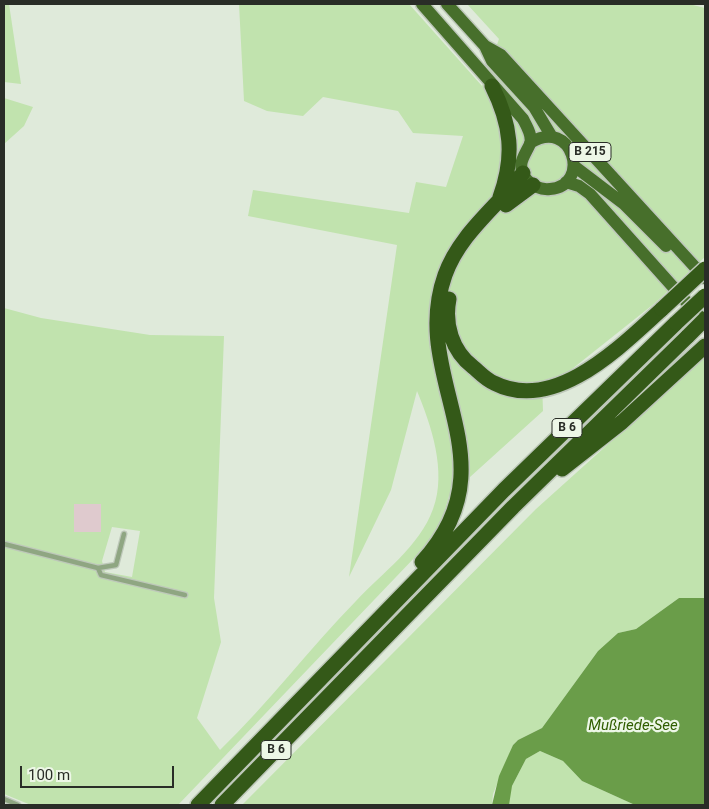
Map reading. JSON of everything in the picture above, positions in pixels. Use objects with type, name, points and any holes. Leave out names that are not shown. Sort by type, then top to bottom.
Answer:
[{"type":"highway","points":[[492,86],[507,120],[510,140],[508,165],[498,202]]},
{"type":"highway","points":[[386,612],[388,598],[433,550],[446,529],[460,488],[462,459],[437,340],[437,310],[445,275],[462,242],[523,173]]},
{"type":"highway","points":[[533,185],[516,196],[490,219],[466,247],[452,278],[446,310],[451,338],[465,361],[494,383],[525,391],[547,389],[568,381],[613,353],[705,269]]},
{"type":"highway","name":"B 6","points":[[198,805],[524,470],[705,296]]},
{"type":"highway","name":"B 6","points":[[222,805],[513,507],[705,319]]},
{"type":"highway","points":[[513,507],[622,422],[703,348]]},
{"type":"main road","points":[[422,4],[492,86],[508,100],[523,119],[529,130],[530,143],[522,157],[523,173],[533,185]]},
{"type":"main road","name":"B 215","points":[[447,4],[485,46],[492,61],[534,107],[552,137]]},
{"type":"main road","name":"B 215","points":[[485,46],[501,55],[705,278]]},
{"type":"main road","name":"B 215","points":[[530,143],[544,137],[560,139],[571,151],[574,166],[566,182],[554,189],[547,190],[533,185]]},
{"type":"main road","name":"B 215","points":[[574,166],[624,204],[705,287]]},
{"type":"main road","name":"B 215","points":[[566,182],[579,186],[590,194],[705,323]]},
{"type":"lane","points":[[4,544],[98,568],[116,565],[124,534]]},
{"type":"lane","points":[[98,568],[102,575],[185,595]]},
{"type":"lane","points":[[4,799],[18,805]]},
{"type":"shaded area","points":[[4,4],[9,4],[21,84],[4,82]]},
{"type":"shaded area","points":[[239,4],[409,4],[482,86],[499,39],[467,4],[689,4],[705,8],[705,257],[655,303],[567,373],[542,381],[543,411],[449,496],[443,517],[431,538],[417,555],[178,805],[31,805],[4,794],[4,308],[41,318],[150,335],[224,336],[214,598],[221,642],[197,718],[220,750],[255,714],[339,619],[410,547],[427,522],[433,509],[438,479],[436,449],[417,391],[391,490],[349,577],[397,245],[248,216],[253,190],[409,213],[416,182],[446,187],[463,136],[413,133],[398,111],[323,97],[303,116],[267,111],[244,101]],"holes":[[[112,527],[140,531],[132,577],[105,572],[102,561]]]},
{"type":"shaded area","points":[[4,98],[33,107],[24,126],[4,144]]},
{"type":"shaded area","points":[[705,357],[705,598],[679,598],[636,629],[618,633],[598,651],[542,728],[518,740],[513,745],[493,794],[492,805],[242,805],[536,509]]},
{"type":"shaded area","points":[[540,751],[563,761],[582,781],[635,805],[508,805],[511,788],[526,759]]},
{"type":"water","name":"Mußriede-See","points":[[679,598],[705,598],[705,805],[635,805],[582,781],[563,761],[540,751],[526,759],[512,786],[509,805],[492,805],[499,776],[513,745],[518,740],[542,728],[598,651],[618,633],[636,629]]},
{"type":"building","points":[[74,504],[101,504],[101,532],[74,532]]}]
